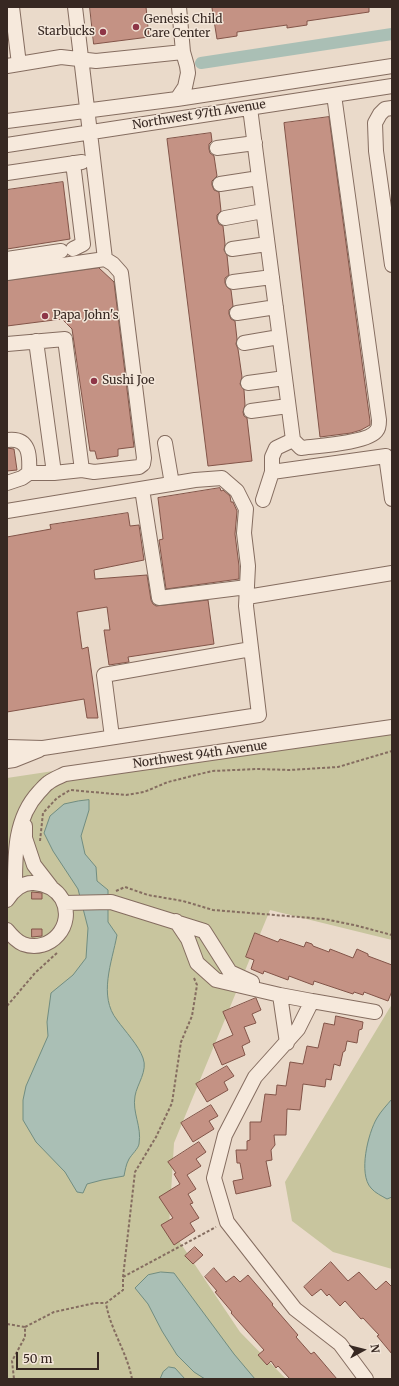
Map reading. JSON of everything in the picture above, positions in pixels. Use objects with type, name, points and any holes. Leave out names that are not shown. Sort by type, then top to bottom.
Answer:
[{"type":"street","points":[[12,7],[13,65],[62,57],[96,61],[183,52]]},
{"type":"street","points":[[75,7],[105,259]]},
{"type":"street","points":[[177,99],[187,81],[187,66],[183,52],[179,7]]},
{"type":"street","name":"Northwest 97th Avenue","points":[[7,121],[177,99],[392,66]]},
{"type":"street","name":"Northwest 97th Avenue","points":[[7,145],[392,86]]},
{"type":"street","points":[[250,108],[293,440],[301,448],[360,440],[371,436],[377,430],[379,420],[334,95]]},
{"type":"street","points":[[389,109],[380,114],[375,123],[376,151],[392,265]]},
{"type":"street","points":[[217,148],[254,143]]},
{"type":"street","points":[[7,172],[93,161]]},
{"type":"street","points":[[7,260],[67,250],[83,244],[73,164]]},
{"type":"street","points":[[220,184],[259,178]]},
{"type":"street","points":[[225,218],[263,211]]},
{"type":"street","points":[[82,236],[102,234]]},
{"type":"street","points":[[232,249],[268,244]]},
{"type":"street","points":[[7,273],[105,259],[113,264],[121,273],[144,458],[143,464],[139,467],[94,472],[82,470],[54,473],[29,473],[22,478],[7,483]]},
{"type":"street","points":[[233,282],[272,277]]},
{"type":"street","points":[[237,313],[276,307]]},
{"type":"street","points":[[244,343],[279,337]]},
{"type":"street","points":[[7,344],[62,338],[65,339],[82,470]]},
{"type":"street","points":[[36,341],[54,473]]},
{"type":"street","points":[[248,383],[285,378]]},
{"type":"street","points":[[251,411],[288,406]]},
{"type":"street","points":[[7,440],[13,439],[23,443],[28,449],[30,462],[29,473]]},
{"type":"street","points":[[263,500],[272,472],[272,457],[276,448],[293,440]]},
{"type":"street","points":[[165,443],[172,484]]},
{"type":"street","points":[[272,472],[386,456],[392,499]]},
{"type":"street","points":[[7,511],[195,480],[222,478],[237,491],[246,509],[244,534],[248,566],[246,606],[259,715],[43,748],[7,747]]},
{"type":"street","points":[[142,489],[159,598],[247,592],[392,573]]},
{"type":"street","points":[[112,737],[104,675],[250,649]]},
{"type":"street","name":"Northwest 94th Avenue","points":[[11,895],[18,834],[24,814],[35,797],[47,783],[65,774],[392,727]]},
{"type":"street","points":[[7,761],[14,760],[43,748]]},
{"type":"street","points":[[24,814],[25,838],[34,865],[51,887],[71,904],[111,902],[204,930],[230,972],[280,995]]},
{"type":"street","points":[[11,895],[21,886],[31,883],[51,887]]},
{"type":"street","points":[[7,930],[14,938],[22,943],[32,946],[43,945],[52,941],[60,933],[71,904]]},
{"type":"street","points":[[176,921],[188,939],[197,963],[216,980],[280,995],[375,1012]]},
{"type":"street","points":[[280,995],[287,1043]]},
{"type":"street","points":[[312,1001],[298,1030],[255,1077],[225,1135],[214,1178],[227,1222],[295,1310],[340,1344],[366,1379]]},
{"type":"path","points":[[42,847],[40,840],[43,813],[57,798],[70,790],[126,795],[144,792],[168,782],[212,771],[258,769],[290,770],[338,766],[392,751]]},
{"type":"path","points":[[111,902],[116,890],[125,887],[148,895],[183,901],[213,910],[324,919],[392,935]]},
{"type":"path","points":[[7,1006],[35,973],[59,952]]},
{"type":"path","points":[[7,1324],[26,1327],[54,1312],[95,1303],[106,1303],[123,1290],[123,1277],[135,1172],[156,1137],[172,1103],[181,1042],[192,1016],[197,985],[192,972]]},
{"type":"path","points":[[123,1277],[227,1222]]},
{"type":"path","points":[[106,1303],[108,1314],[130,1366],[132,1379]]},
{"type":"path","points":[[14,1379],[12,1361],[25,1337],[26,1327]]},
{"type":"shaded area","points":[[392,720],[392,940],[270,910],[174,1143],[169,1226],[240,1332],[286,1379],[7,1379],[7,778]]},
{"type":"shaded area","points":[[89,800],[89,810],[81,836],[85,854],[96,867],[97,881],[108,890],[108,922],[117,935],[108,979],[108,1000],[111,1011],[141,1053],[144,1068],[134,1102],[140,1137],[139,1144],[128,1161],[124,1176],[87,1184],[83,1193],[77,1192],[65,1172],[36,1142],[23,1120],[23,1100],[26,1086],[48,1036],[47,1022],[51,993],[73,975],[86,958],[88,928],[78,889],[53,851],[44,833],[50,816],[64,804]]},
{"type":"shaded area","points":[[392,1004],[392,1269],[333,1252],[292,1221],[285,1182]]},
{"type":"shaded area","points":[[392,1099],[392,1197],[387,1199],[371,1188],[367,1182],[365,1164],[370,1133],[380,1113]]},
{"type":"shaded area","points":[[161,1272],[174,1273],[234,1354],[255,1379],[205,1379],[194,1372],[177,1355],[148,1304],[135,1288],[148,1275]]},
{"type":"shaded area","points":[[169,1367],[175,1368],[185,1379],[160,1379],[163,1372]]},
{"type":"building","points":[[90,7],[146,7],[149,37],[94,44]]},
{"type":"building","points":[[369,7],[369,12],[307,21],[307,25],[287,28],[287,25],[237,32],[237,36],[217,39],[212,8]]},
{"type":"building","points":[[329,117],[370,425],[351,433],[320,437],[284,123]]},
{"type":"building","points":[[211,133],[212,141],[209,144],[209,149],[210,153],[214,156],[217,176],[212,181],[212,185],[214,190],[219,192],[221,211],[217,215],[217,219],[219,224],[223,226],[225,244],[224,250],[227,255],[229,275],[225,278],[225,283],[231,290],[233,306],[229,310],[229,314],[231,319],[235,321],[237,339],[236,344],[242,377],[240,384],[244,390],[245,405],[243,412],[244,416],[247,418],[252,461],[208,466],[167,139]]},
{"type":"building","points":[[63,182],[70,239],[7,249],[7,190]]},
{"type":"building","points":[[99,268],[114,282],[134,447],[118,449],[118,456],[97,459],[95,451],[90,451],[72,329],[62,319],[7,326],[7,281]]},
{"type":"building","points":[[7,448],[14,449],[17,470],[7,471]]},
{"type":"building","points":[[220,488],[221,491],[223,490],[230,496],[231,502],[233,502],[237,511],[235,534],[239,579],[166,589],[159,540],[163,539],[158,498]]},
{"type":"building","points":[[128,513],[130,526],[139,525],[144,560],[94,570],[95,579],[147,575],[151,600],[156,606],[208,600],[214,644],[128,657],[129,662],[109,665],[104,630],[110,630],[107,607],[77,612],[82,649],[88,647],[98,718],[87,718],[84,699],[7,712],[7,537],[51,529],[50,525]]},
{"type":"building","points":[[32,892],[42,893],[42,899],[32,899]]},
{"type":"building","points":[[32,929],[42,929],[42,936],[32,937]]},
{"type":"building","points":[[255,933],[278,942],[280,939],[304,947],[306,942],[329,952],[330,949],[353,958],[357,949],[368,954],[368,956],[392,965],[392,991],[388,1001],[364,992],[363,995],[354,992],[353,994],[314,981],[313,985],[289,976],[288,980],[264,971],[263,974],[251,969],[254,960],[246,957]]},
{"type":"building","points":[[256,998],[261,1010],[252,1014],[256,1023],[244,1027],[250,1042],[242,1046],[245,1055],[222,1065],[213,1044],[233,1035],[223,1012]]},
{"type":"building","points":[[336,1016],[363,1022],[362,1029],[359,1030],[357,1043],[347,1041],[340,1066],[334,1064],[331,1080],[326,1079],[325,1087],[303,1084],[300,1110],[287,1109],[286,1135],[274,1135],[275,1145],[271,1150],[272,1160],[266,1161],[271,1186],[236,1194],[233,1181],[243,1179],[240,1163],[237,1163],[236,1150],[247,1150],[247,1141],[250,1140],[250,1122],[261,1122],[265,1094],[276,1095],[277,1085],[286,1086],[290,1062],[303,1064],[307,1046],[318,1048],[324,1023],[334,1025]]},
{"type":"building","points":[[227,1066],[234,1076],[224,1082],[228,1090],[207,1102],[196,1084]]},
{"type":"building","points":[[211,1105],[218,1116],[209,1121],[214,1129],[193,1142],[181,1123]]},
{"type":"building","points":[[199,1142],[206,1152],[196,1159],[201,1166],[187,1175],[196,1189],[188,1194],[193,1203],[190,1204],[199,1218],[190,1223],[195,1231],[174,1245],[161,1225],[173,1218],[159,1197],[180,1184],[174,1174],[176,1173],[168,1162]]},
{"type":"building","points":[[195,1247],[203,1255],[193,1264],[185,1256]]},
{"type":"building","points":[[331,1262],[348,1281],[359,1272],[376,1290],[386,1281],[392,1287],[392,1354],[377,1336],[379,1335],[363,1318],[361,1319],[345,1301],[340,1306],[329,1294],[327,1296],[321,1289],[312,1296],[304,1287]]},
{"type":"building","points":[[214,1268],[226,1282],[234,1276],[240,1282],[248,1275],[298,1335],[296,1337],[311,1354],[314,1352],[337,1379],[290,1379],[278,1366],[276,1368],[271,1361],[267,1365],[258,1355],[264,1350],[231,1313],[232,1312],[215,1292],[217,1291],[205,1277]]},
{"type":"waterway","points":[[201,63],[392,34]]},
{"type":"place","name":"Genesis Child Care Center","points":[[136,27]]},
{"type":"place","name":"Starbucks","points":[[103,32]]},
{"type":"place","name":"Papa John's","points":[[45,316]]},
{"type":"place","name":"Sushi Joe","points":[[94,381]]}]
